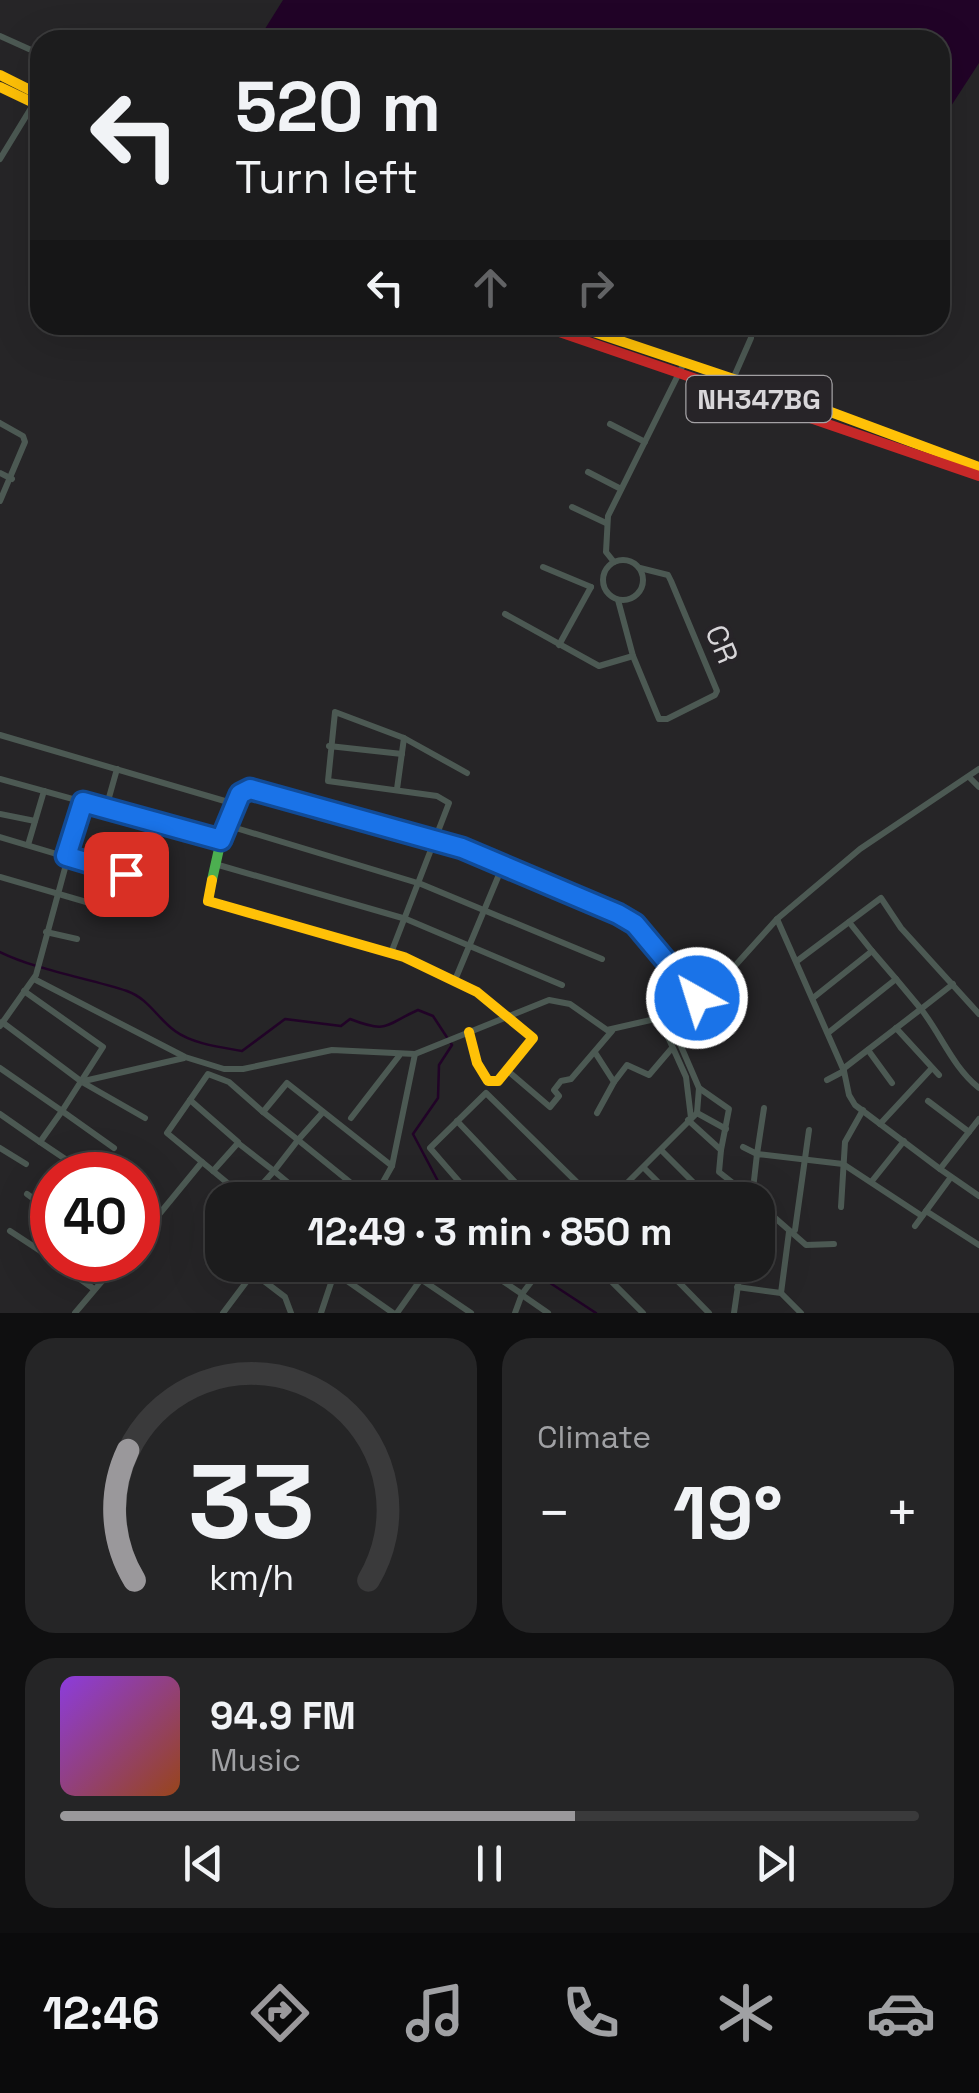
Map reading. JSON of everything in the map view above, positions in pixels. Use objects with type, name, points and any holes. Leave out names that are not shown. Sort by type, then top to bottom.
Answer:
[{"type":"street","points":[[0,36],[30,50]]},
{"type":"street","points":[[0,75],[30,95]]},
{"type":"street","points":[[0,87],[30,97]]},
{"type":"street","points":[[0,159],[30,112]]},
{"type":"street","name":"NH347BG","points":[[572,335],[732,379],[979,466]]},
{"type":"street","name":"NH347BG","points":[[598,335],[979,476]]},
{"type":"street","points":[[732,379],[751,338]]},
{"type":"street","points":[[614,562],[606,552],[606,524],[682,368]]},
{"type":"street","points":[[0,424],[23,436],[25,442],[0,500]]},
{"type":"street","points":[[610,424],[645,442]]},
{"type":"street","points":[[588,472],[622,489]]},
{"type":"street","points":[[0,473],[12,479]]},
{"type":"street","points":[[572,507],[606,524]]},
{"type":"street","points":[[628,560],[640,568],[644,581],[639,594],[618,600],[607,592],[604,574],[614,562],[628,560]]},
{"type":"street","points":[[543,567],[591,587],[603,584]]},
{"type":"street","name":"CR","points":[[618,600],[658,718],[667,719],[717,693],[672,581],[668,576],[640,568]]},
{"type":"street","points":[[559,645],[591,587]]},
{"type":"street","points":[[505,614],[599,666],[634,656]]},
{"type":"street","points":[[391,954],[449,804],[438,796],[328,781],[333,714],[337,711],[404,738],[468,772]]},
{"type":"street","points":[[0,735],[235,804]]},
{"type":"street","points":[[397,789],[404,738]]},
{"type":"street","points":[[329,746],[402,754]]},
{"type":"street","points":[[508,1070],[550,1107],[559,1096],[554,1090],[561,1081],[571,1079],[613,1030],[664,1018],[697,998],[724,978],[777,919],[860,849],[979,768]]},
{"type":"street","points":[[106,808],[117,769]]},
{"type":"street","points":[[968,777],[979,787]]},
{"type":"street","points":[[0,779],[221,840]]},
{"type":"street","points":[[469,1032],[478,1063],[488,1080],[498,1081],[533,1038],[455,980],[391,954],[212,904],[206,896],[226,825],[240,794],[250,789],[462,848],[503,865],[635,924],[697,998]]},
{"type":"street","points":[[28,845],[44,791]]},
{"type":"street","points":[[83,802],[34,979],[1,1024],[82,1082],[145,1118]]},
{"type":"street","points":[[0,814],[35,821]]},
{"type":"street","points":[[226,825],[421,884],[602,959]]},
{"type":"street","points":[[0,837],[126,874]]},
{"type":"street","points":[[215,864],[406,918],[562,985]]},
{"type":"street","points":[[455,980],[503,865]]},
{"type":"street","points":[[0,878],[100,906]]},
{"type":"street","points":[[797,960],[881,898],[901,928],[979,1014]]},
{"type":"street","points":[[777,919],[844,1070],[851,1101],[979,1196]]},
{"type":"street","points":[[849,922],[921,1009],[942,1038],[948,1054],[979,1088]]},
{"type":"street","points":[[46,932],[77,939]]},
{"type":"street","points":[[813,998],[872,950]]},
{"type":"street","points":[[34,979],[185,1058],[224,1068],[266,1065],[332,1050],[415,1054],[542,1002],[558,1000],[613,1030]]},
{"type":"street","points":[[828,1033],[896,980]]},
{"type":"street","points":[[827,1080],[953,984]]},
{"type":"street","points":[[24,991],[102,1044],[82,1082],[40,1142]]},
{"type":"street","points":[[664,1018],[690,1090],[692,1117],[721,1150]]},
{"type":"street","points":[[664,1018],[700,1088],[729,1109],[719,1172],[732,1182]]},
{"type":"street","points":[[896,1028],[939,1075]]},
{"type":"street","points":[[597,1113],[627,1065],[649,1075],[672,1048]]},
{"type":"street","points":[[868,1050],[892,1082]]},
{"type":"street","points":[[385,1182],[392,1166],[415,1054]]},
{"type":"street","points":[[596,1054],[614,1082]]},
{"type":"street","points":[[350,1118],[400,1055]]},
{"type":"street","points":[[82,1082],[185,1058]]},
{"type":"street","points":[[0,1068],[114,1148]]},
{"type":"street","points":[[880,1124],[932,1068]]},
{"type":"street","points":[[226,1182],[167,1133],[208,1074],[216,1075],[354,1182]]},
{"type":"street","points":[[263,1112],[287,1083],[392,1166]]},
{"type":"street","points":[[629,1182],[692,1117],[700,1088]]},
{"type":"street","points":[[459,1182],[431,1151],[457,1121],[489,1094],[576,1182]]},
{"type":"street","points":[[190,1100],[287,1182]]},
{"type":"street","points":[[928,1101],[969,1132]]},
{"type":"street","points":[[755,1182],[764,1108]]},
{"type":"street","points":[[841,1207],[848,1134],[863,1110]]},
{"type":"street","points":[[264,1182],[323,1112]]},
{"type":"street","points":[[0,1114],[55,1152]]},
{"type":"street","points":[[692,1117],[726,1129]]},
{"type":"street","points":[[940,1168],[979,1119]]},
{"type":"street","points":[[457,1121],[515,1182]]},
{"type":"street","points":[[781,1294],[809,1130]]},
{"type":"street","points":[[872,1181],[904,1141]]},
{"type":"street","points":[[213,1171],[238,1143]]},
{"type":"street","points":[[742,1147],[757,1154],[844,1164],[979,1245]]},
{"type":"street","points":[[0,1148],[26,1164]]},
{"type":"street","points":[[662,1150],[693,1182]]},
{"type":"street","points":[[160,1213],[202,1162]]},
{"type":"street","points":[[644,1168],[656,1182]]},
{"type":"street","points":[[914,1226],[951,1177]]},
{"type":"street","points":[[775,1217],[806,1245],[834,1244]]},
{"type":"street","points":[[10,1231],[30,1244]]},
{"type":"street","points":[[84,1282],[94,1289]]},
{"type":"street","points":[[75,1313],[100,1282]]},
{"type":"street","points":[[222,1313],[246,1282]]},
{"type":"street","points":[[265,1282],[285,1297],[291,1313]]},
{"type":"street","points":[[322,1313],[332,1282]]},
{"type":"street","points":[[349,1282],[395,1313],[418,1282]]},
{"type":"street","points":[[424,1282],[471,1313]]},
{"type":"street","points":[[504,1282],[548,1313]]},
{"type":"street","points":[[515,1313],[530,1282]]},
{"type":"street","points":[[612,1282],[643,1313]]},
{"type":"street","points":[[679,1282],[710,1313]]},
{"type":"street","points":[[734,1313],[738,1282]]},
{"type":"street","points":[[737,1287],[781,1294],[801,1313]]},
{"type":"shaded area","points":[[283,0],[979,0],[979,63],[950,108],[950,30],[264,30]]},
{"type":"waterway","points":[[0,952],[127,991],[182,1035],[242,1051],[285,1019],[341,1026],[350,1019],[380,1027],[418,1010],[433,1016],[452,1045],[439,1065],[438,1098],[413,1134],[438,1182]]},
{"type":"waterway","points":[[549,1282],[596,1313]]},
{"type":"traffic: fast","points":[[212,880],[221,840],[239,794],[250,789],[462,848],[618,914],[635,924],[697,998]]},
{"type":"traffic: slow","points":[[0,75],[30,90]]},
{"type":"traffic: slow","points":[[0,87],[30,101]]},
{"type":"traffic: slow","points":[[603,335],[820,408],[979,467]]},
{"type":"traffic: slow","points":[[212,880],[208,901],[404,957],[477,992],[533,1038],[498,1081],[488,1081],[477,1063],[469,1032]]},
{"type":"traffic: jam","points":[[568,335],[979,476]]},
{"type":"route","points":[[126,874],[66,856],[83,802],[221,840],[240,794],[250,789],[462,848],[618,914],[635,924],[697,998]]}]
